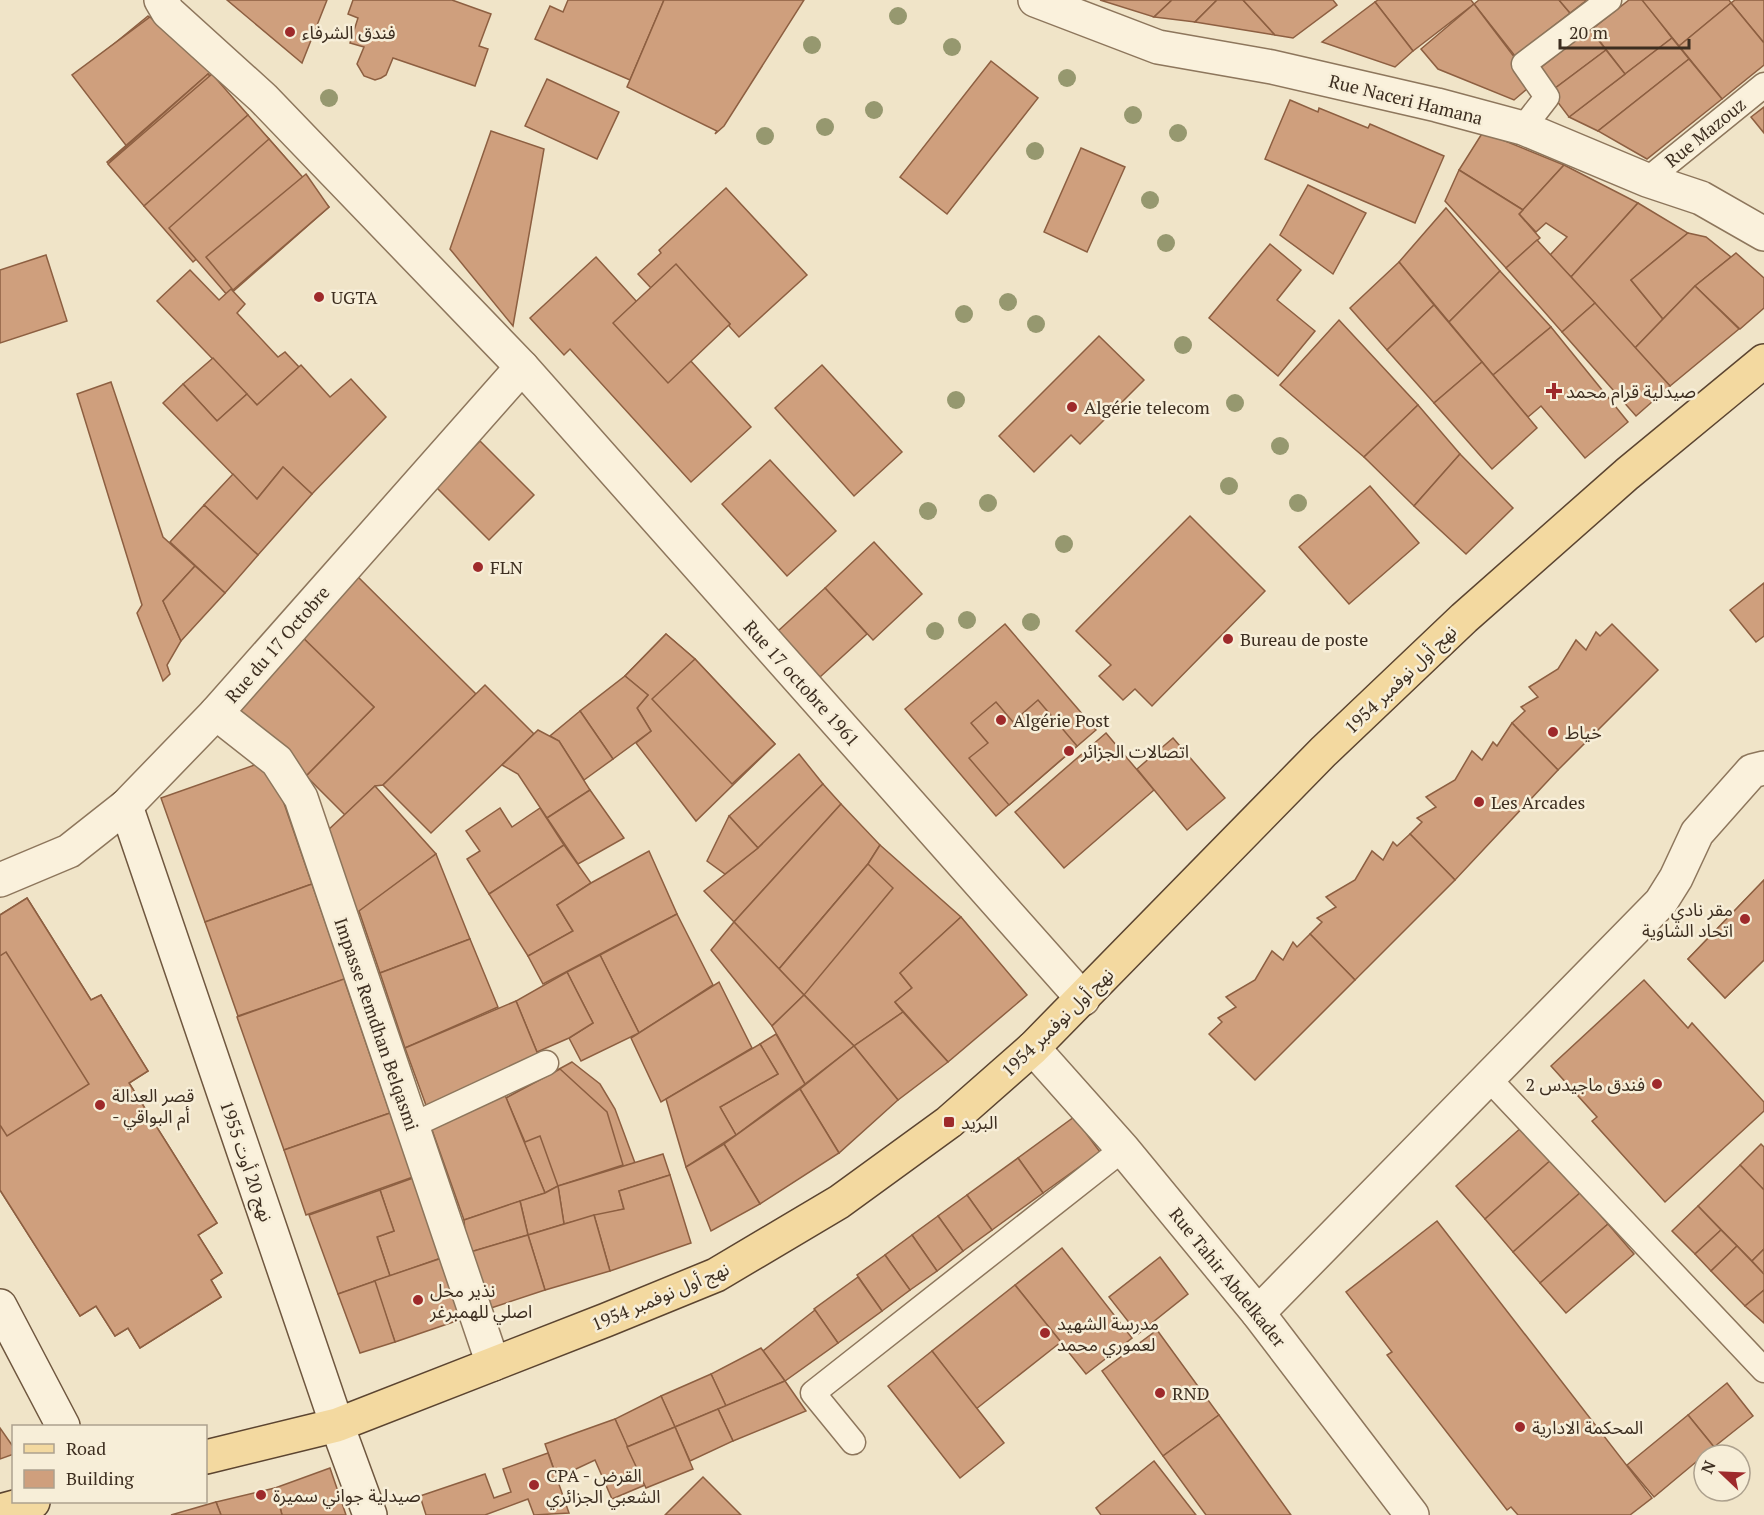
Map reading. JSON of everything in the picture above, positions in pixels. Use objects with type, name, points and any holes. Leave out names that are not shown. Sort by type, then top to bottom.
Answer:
[{"type":"main road","name":"نهج أول نوفمبر 1954","points":[[207,1457],[336,1425],[716,1275],[839,1203],[949,1122],[1033,1048],[1323,752],[1464,618],[1627,474],[1764,361]]},
{"type":"main road","points":[[0,1511],[29,1503]]},
{"type":"street","name":"Rue 17 octobre 1961","points":[[161,0],[168,12],[263,98],[522,367],[1083,999]]},
{"type":"street","name":"Rue Naceri Hamana","points":[[1035,0],[1158,47],[1272,67],[1437,105],[1523,128],[1647,180],[1701,198],[1764,234]]},
{"type":"street","name":"Rue du 17 Octobre","points":[[0,880],[69,851],[126,806],[216,713],[522,367]]},
{"type":"street","name":"Impasse Remdhan Belqasmi","points":[[216,713],[277,761],[301,798],[334,902],[413,1125],[493,1364]]},
{"type":"street","points":[[1258,1313],[1661,902],[1676,878],[1697,833],[1752,771],[1764,768]]},
{"type":"street","name":"نهج 20 أوت 1955","points":[[126,806],[336,1425],[370,1515]]},
{"type":"street","name":"Rue Tahir Abdelkader","points":[[1033,1048],[1123,1149],[1258,1313],[1412,1515]]},
{"type":"street","points":[[0,1306],[62,1425]]},
{"type":"lane","points":[[1523,128],[1547,97],[1524,64],[1609,0]]},
{"type":"lane","name":"Rue Mazouz","points":[[1647,180],[1764,85]]},
{"type":"lane","points":[[413,1125],[546,1063]]},
{"type":"lane","points":[[1489,1079],[1764,1370]]},
{"type":"lane","points":[[853,1442],[813,1393],[1123,1149]]},
{"type":"building","name":"فندق الشرفاء","points":[[227,0],[327,0],[302,63]]},
{"type":"building","points":[[353,0],[452,0],[491,14],[479,46],[488,49],[475,86],[393,58],[386,75],[375,80],[364,76],[357,64],[364,47],[350,43],[358,18],[348,14]]},
{"type":"building","points":[[568,0],[664,0],[630,80],[535,39],[550,6],[563,12]]},
{"type":"building","points":[[664,0],[804,0],[724,126],[715,134],[717,131],[627,87]]},
{"type":"building","points":[[1100,0],[1172,0],[1154,17]]},
{"type":"building","points":[[1172,0],[1217,0],[1195,22],[1154,17]]},
{"type":"building","points":[[1217,0],[1243,0],[1275,35],[1195,22]]},
{"type":"building","points":[[1243,0],[1333,0],[1337,5],[1293,38],[1275,35]]},
{"type":"building","points":[[1378,0],[1471,0],[1474,4],[1413,51],[1375,2]]},
{"type":"building","points":[[1479,0],[1559,0],[1570,13],[1515,56],[1474,4]]},
{"type":"building","points":[[1559,0],[1587,0],[1570,13]]},
{"type":"building","points":[[1629,0],[1643,0],[1672,38],[1625,74],[1591,30]]},
{"type":"building","points":[[1642,0],[1729,0],[1731,3],[1679,46]]},
{"type":"building","points":[[1735,0],[1764,0],[1764,43],[1731,3]]},
{"type":"building","points":[[1375,2],[1413,51],[1395,67],[1322,42]]},
{"type":"building","points":[[1731,3],[1764,43],[1764,65],[1722,99],[1679,46]]},
{"type":"building","points":[[1474,4],[1534,83],[1514,100],[1438,69],[1421,49]]},
{"type":"building","points":[[148,16],[208,74],[131,143],[76,75]]},
{"type":"building","points":[[150,17],[212,74],[128,148],[72,75]]},
{"type":"building","points":[[1590,29],[1606,50],[1550,92],[1535,72]]},
{"type":"building","points":[[1672,38],[1689,59],[1598,131],[1569,117]]},
{"type":"building","points":[[1606,50],[1625,74],[1569,117],[1550,92]]},
{"type":"building","points":[[1689,59],[1722,99],[1647,159],[1598,131]]},
{"type":"building","points":[[991,61],[1038,98],[947,214],[900,177]]},
{"type":"building","points":[[208,74],[237,107],[135,190],[107,162]]},
{"type":"building","points":[[208,74],[269,139],[169,228],[110,161]]},
{"type":"building","points":[[212,74],[248,115],[144,206],[108,164]]},
{"type":"building","points":[[547,79],[619,112],[597,159],[525,126]]},
{"type":"building","points":[[1290,100],[1318,112],[1319,108],[1368,128],[1370,124],[1444,156],[1415,223],[1265,159]]},
{"type":"building","points":[[1764,107],[1764,133],[1751,117]]},
{"type":"building","points":[[248,115],[297,171],[193,262],[144,206]]},
{"type":"building","points":[[491,131],[544,149],[513,326],[450,249]]},
{"type":"building","points":[[1483,132],[1564,165],[1523,210],[1459,170]]},
{"type":"building","points":[[269,139],[329,207],[228,296],[169,228]]},
{"type":"building","points":[[1081,148],[1125,167],[1087,252],[1044,232]]},
{"type":"building","points":[[1564,165],[1638,203],[1571,277],[1550,255],[1567,237],[1546,223],[1536,232],[1519,214]]},
{"type":"building","points":[[1459,170],[1523,210],[1519,214],[1540,238],[1506,268],[1445,201]]},
{"type":"building","points":[[306,174],[329,207],[233,290],[206,257]]},
{"type":"building","points":[[1308,185],[1366,213],[1333,274],[1280,235]]},
{"type":"building","points":[[726,188],[807,275],[739,337],[676,265],[651,288],[638,274],[661,253],[659,250]]},
{"type":"building","points":[[1638,203],[1688,233],[1631,280],[1663,319],[1635,348],[1571,277]]},
{"type":"building","points":[[1446,208],[1500,271],[1449,322],[1399,262]]},
{"type":"building","points":[[1688,233],[1706,237],[1731,257],[1695,286],[1663,319],[1631,280]]},
{"type":"building","points":[[1537,240],[1595,303],[1562,332],[1506,268]]},
{"type":"building","points":[[1270,244],[1301,270],[1277,300],[1315,331],[1278,376],[1209,318]]},
{"type":"building","points":[[1736,253],[1764,278],[1764,308],[1740,329],[1695,286]]},
{"type":"building","points":[[46,255],[67,321],[0,343],[0,270]]},
{"type":"building","points":[[596,257],[751,427],[691,482],[570,349],[564,355],[530,318]]},
{"type":"building","points":[[1399,262],[1434,305],[1387,350],[1350,308]]},
{"type":"building","points":[[676,264],[730,324],[668,383],[613,323]]},
{"type":"building","points":[[190,270],[219,300],[231,289],[245,304],[237,313],[278,357],[285,352],[299,367],[257,405],[157,301]]},
{"type":"building","points":[[1500,271],[1551,327],[1493,375],[1449,322]]},
{"type":"building","points":[[1695,286],[1739,329],[1670,386],[1635,348]]},
{"type":"building","points":[[1595,303],[1670,386],[1636,416],[1562,332]]},
{"type":"building","points":[[1434,305],[1482,362],[1434,403],[1387,350]]},
{"type":"building","points":[[1339,320],[1418,405],[1364,457],[1280,385]]},
{"type":"building","name":"صيدلية قرام محمد","points":[[1551,327],[1628,422],[1585,458],[1541,406],[1528,417],[1493,375]]},
{"type":"building","name":"Algérie telecom","points":[[1099,336],[1144,380],[1080,444],[1071,435],[1034,472],[999,436]]},
{"type":"building","points":[[213,358],[247,394],[217,421],[183,384]]},
{"type":"building","points":[[1482,362],[1537,428],[1492,469],[1434,403]]},
{"type":"building","points":[[301,365],[330,397],[351,379],[386,417],[312,494],[283,467],[257,499],[163,403],[183,384],[217,421],[247,394],[257,405]]},
{"type":"building","points":[[822,365],[902,452],[854,496],[775,408]]},
{"type":"building","points":[[111,382],[163,537],[195,566],[163,601],[181,641],[167,665],[170,674],[163,681],[137,613],[142,605],[77,394]]},
{"type":"building","points":[[1418,405],[1460,454],[1414,506],[1364,457]]},
{"type":"building","points":[[480,441],[534,495],[489,540],[435,486]]},
{"type":"building","points":[[1460,454],[1513,508],[1466,554],[1414,506]]},
{"type":"building","points":[[770,460],[836,531],[787,576],[722,504]]},
{"type":"building","points":[[283,467],[312,494],[258,555],[204,505],[233,474],[257,499]]},
{"type":"building","points":[[1370,486],[1419,543],[1349,604],[1299,547]]},
{"type":"building","points":[[204,505],[258,555],[225,593],[170,542]]},
{"type":"building","points":[[1190,516],[1265,591],[1152,706],[1135,689],[1123,700],[1099,676],[1111,665],[1076,631]]},
{"type":"building","points":[[874,542],[922,594],[873,640],[825,588]]},
{"type":"building","points":[[195,566],[225,593],[181,641],[163,601]]},
{"type":"building","points":[[351,570],[476,694],[383,785],[375,786],[345,815],[306,776],[374,707],[296,631]]},
{"type":"building","points":[[1764,583],[1764,636],[1756,642],[1730,610]]},
{"type":"building","points":[[825,588],[867,634],[820,677],[778,631]]},
{"type":"building","name":"Algérie Post","points":[[1005,624],[1096,730],[996,816],[905,709]]},
{"type":"building","name":"Les Arcades","points":[[1612,624],[1658,670],[1558,770],[1512,723],[1525,711],[1521,707],[1538,697],[1529,687],[1558,669],[1576,640],[1586,650],[1596,632],[1600,636]]},
{"type":"building","points":[[296,631],[374,707],[306,776],[229,700]]},
{"type":"building","points":[[666,634],[695,659],[652,699],[625,676]]},
{"type":"building","points":[[666,634],[695,659],[775,744],[696,821],[636,743],[651,731],[637,708],[648,695],[625,676]]},
{"type":"building","points":[[695,659],[775,744],[732,784],[652,699]]},
{"type":"building","points":[[625,676],[648,695],[637,708],[651,731],[613,759],[580,711]]},
{"type":"building","points":[[485,685],[534,734],[431,833],[383,785]]},
{"type":"building","points":[[1038,700],[1077,746],[1009,805],[969,758],[988,743],[971,723],[996,702],[1013,722]]},
{"type":"building","points":[[580,711],[613,759],[584,780],[559,741],[550,736]]},
{"type":"building","name":"Les Arcades","points":[[1512,723],[1558,770],[1455,880],[1410,834],[1422,822],[1417,818],[1436,807],[1426,797],[1455,780],[1472,751],[1482,760],[1493,742],[1497,746]]},
{"type":"building","points":[[538,730],[559,741],[590,790],[547,818],[518,774],[502,765]]},
{"type":"building","points":[[1106,733],[1154,790],[1064,868],[1015,812]]},
{"type":"building","points":[[1173,738],[1225,798],[1187,830],[1137,769]]},
{"type":"building","points":[[799,754],[823,784],[758,848],[729,816]]},
{"type":"building","points":[[269,760],[312,884],[205,922],[161,798]]},
{"type":"building","points":[[823,784],[841,804],[734,922],[704,891],[758,848]]},
{"type":"building","points":[[375,786],[436,854],[356,916],[325,833]]},
{"type":"building","points":[[590,790],[624,838],[578,864],[547,818]]},
{"type":"building","points":[[841,804],[880,845],[868,864],[779,969],[734,922]]},
{"type":"building","points":[[500,808],[512,827],[540,808],[564,845],[489,894],[467,859],[480,851],[466,831]]},
{"type":"building","points":[[729,816],[758,848],[725,874],[707,861]]},
{"type":"building","points":[[1410,834],[1455,880],[1355,980],[1310,934],[1322,922],[1317,918],[1336,907],[1326,897],[1355,880],[1372,851],[1383,860],[1393,842],[1397,846]]},
{"type":"building","points":[[564,845],[591,883],[557,905],[573,931],[528,956],[489,894]]},
{"type":"building","points":[[880,845],[961,917],[900,973],[912,988],[895,1002],[903,1012],[854,1046],[779,969],[868,864]]},
{"type":"building","points":[[649,851],[677,914],[543,984],[528,956],[573,931],[557,905]]},
{"type":"building","points":[[436,854],[470,939],[380,973],[359,911]]},
{"type":"building","points":[[868,864],[893,888],[804,995],[779,969]]},
{"type":"building","name":"مقر نادي اتحاد الشاوية","points":[[1764,880],[1764,960],[1725,998],[1688,959]]},
{"type":"building","name":"مقر نادي اتحاد الشاوية","points":[[1764,880],[1764,960],[1725,998],[1688,959]]},
{"type":"building","points":[[312,884],[345,979],[238,1016],[205,922]]},
{"type":"building","name":"قصر العدالة - أم البواقي","points":[[27,898],[91,1000],[101,995],[148,1071],[129,1083],[217,1223],[198,1235],[222,1273],[211,1280],[221,1297],[140,1348],[128,1328],[115,1336],[96,1306],[80,1316],[0,1190],[0,1125],[7,1136],[89,1084],[6,952],[0,956],[0,915]]},
{"type":"building","name":"قصر العدالة - أم البواقي","points":[[27,898],[91,1000],[101,995],[148,1071],[129,1083],[217,1223],[198,1235],[222,1273],[211,1280],[221,1297],[140,1348],[128,1328],[115,1336],[96,1306],[80,1316],[0,1190],[0,915]]},
{"type":"building","points":[[677,914],[713,985],[639,1033],[600,955]]},
{"type":"building","points":[[961,917],[1027,995],[948,1062],[895,1002],[912,988],[900,973]]},
{"type":"building","points":[[734,922],[804,995],[772,1026],[711,950]]},
{"type":"building","points":[[1310,934],[1355,980],[1255,1080],[1209,1034],[1222,1022],[1218,1018],[1236,1007],[1226,997],[1255,980],[1272,951],[1283,960],[1293,942],[1297,947]]},
{"type":"building","points":[[470,939],[498,1007],[405,1048],[380,973]]},
{"type":"building","points":[[6,952],[89,1084],[7,1136],[0,1125],[0,956]]},
{"type":"building","points":[[600,955],[639,1033],[581,1061],[569,1038],[593,1023],[567,972]]},
{"type":"building","points":[[567,972],[593,1023],[569,1038],[537,1052],[516,1001]]},
{"type":"building","points":[[344,979],[390,1113],[284,1150],[237,1017]]},
{"type":"building","name":"فندق ماجيدس 2","points":[[1644,980],[1688,1028],[1692,1023],[1764,1102],[1764,1111],[1665,1202],[1592,1121],[1597,1117],[1551,1066]]},
{"type":"building","points":[[719,982],[752,1048],[661,1102],[631,1038]]},
{"type":"building","points":[[804,995],[854,1046],[805,1084],[772,1026]]},
{"type":"building","points":[[516,1001],[539,1057],[427,1108],[405,1048]]},
{"type":"building","points":[[903,1012],[948,1062],[898,1100],[854,1046]]},
{"type":"building","points":[[776,1034],[805,1084],[736,1135],[720,1107],[778,1074],[760,1044]]},
{"type":"building","points":[[760,1044],[778,1074],[720,1107],[736,1135],[686,1167],[666,1099]]},
{"type":"building","points":[[854,1046],[898,1100],[839,1153],[800,1089]]},
{"type":"building","points":[[572,1062],[600,1084],[615,1109],[635,1163],[558,1186],[545,1193],[506,1098]]},
{"type":"building","points":[[560,1069],[607,1112],[623,1165],[558,1186],[540,1136],[525,1142],[506,1098]]},
{"type":"building","points":[[800,1089],[839,1153],[760,1204],[724,1144]]},
{"type":"building","points":[[505,1095],[545,1193],[464,1220],[431,1127]]},
{"type":"building","points":[[390,1113],[413,1177],[306,1215],[284,1150]]},
{"type":"building","points":[[1074,1117],[1100,1152],[1043,1193],[1018,1158]]},
{"type":"building","points":[[1523,1126],[1552,1159],[1485,1219],[1456,1186]]},
{"type":"building","points":[[724,1144],[760,1204],[711,1231],[686,1167]]},
{"type":"building","points":[[1761,1144],[1764,1147],[1764,1190],[1740,1165]]},
{"type":"building","points":[[663,1154],[670,1175],[619,1191],[624,1209],[564,1224],[558,1186]]},
{"type":"building","points":[[1018,1158],[1043,1193],[992,1230],[967,1195]]},
{"type":"building","points":[[1552,1159],[1581,1192],[1513,1252],[1485,1219]]},
{"type":"building","points":[[1740,1165],[1764,1190],[1764,1249],[1752,1261],[1698,1206]]},
{"type":"building","points":[[670,1175],[691,1243],[610,1271],[594,1215],[624,1209],[619,1191]]},
{"type":"building","points":[[413,1178],[441,1258],[390,1276],[377,1237],[394,1231],[380,1190]]},
{"type":"building","points":[[558,1186],[564,1224],[528,1235],[520,1201]]},
{"type":"building","points":[[380,1190],[394,1231],[377,1237],[390,1276],[338,1294],[309,1215]]},
{"type":"building","points":[[1581,1192],[1608,1224],[1540,1283],[1513,1252]]},
{"type":"building","points":[[967,1195],[992,1230],[963,1251],[938,1216]]},
{"type":"building","points":[[520,1201],[528,1235],[467,1253],[464,1220]]},
{"type":"building","points":[[1698,1206],[1721,1230],[1695,1254],[1672,1231]]},
{"type":"building","points":[[594,1215],[610,1271],[545,1290],[528,1235]]},
{"type":"building","points":[[938,1216],[963,1251],[937,1271],[912,1235]]},
{"type":"building","name":"المحكمة الادارية","points":[[1437,1221],[1652,1498],[1630,1515],[1518,1515],[1511,1507],[1507,1510],[1387,1355],[1392,1352],[1346,1292]]},
{"type":"building","points":[[1608,1224],[1634,1254],[1566,1313],[1540,1283]]},
{"type":"building","points":[[1721,1230],[1737,1246],[1711,1271],[1695,1254]]},
{"type":"building","points":[[528,1235],[545,1290],[488,1309],[467,1253]]},
{"type":"building","points":[[912,1235],[937,1271],[910,1290],[885,1255]]},
{"type":"building","points":[[1737,1246],[1764,1274],[1764,1290],[1745,1306],[1711,1271]]},
{"type":"building","points":[[1062,1248],[1132,1338],[1086,1374],[1015,1285]]},
{"type":"building","points":[[1764,1249],[1764,1274],[1752,1261]]},
{"type":"building","points":[[885,1255],[910,1290],[882,1311],[857,1275]]},
{"type":"building","points":[[1160,1257],[1188,1294],[1138,1334],[1109,1297]]},
{"type":"building","name":"نذير محل اصلي للهمبرغر","points":[[442,1258],[462,1319],[395,1342],[374,1281]]},
{"type":"building","points":[[858,1277],[882,1311],[838,1343],[814,1309]]},
{"type":"building","points":[[375,1281],[395,1342],[360,1353],[338,1294]]},
{"type":"building","points":[[1015,1285],[1061,1342],[976,1409],[932,1351]]},
{"type":"building","points":[[1764,1290],[1764,1323],[1745,1306]]},
{"type":"building","points":[[815,1310],[838,1343],[785,1381],[763,1351]]},
{"type":"building","name":"RND","points":[[1157,1330],[1219,1415],[1163,1456],[1102,1371]]},
{"type":"building","points":[[761,1348],[785,1381],[726,1406],[711,1374]]},
{"type":"building","points":[[932,1351],[1004,1443],[960,1478],[888,1386]]},
{"type":"building","points":[[711,1374],[726,1406],[675,1427],[661,1396]]},
{"type":"building","points":[[785,1381],[806,1411],[733,1441],[718,1409]]},
{"type":"building","points":[[1727,1383],[1753,1416],[1719,1443],[1711,1443],[1688,1415]]},
{"type":"building","points":[[661,1396],[675,1427],[627,1447],[615,1419]]},
{"type":"building","points":[[718,1409],[733,1441],[690,1461],[675,1427]]},
{"type":"building","name":"RND","points":[[1219,1415],[1291,1515],[1206,1515],[1163,1456]]},
{"type":"building","points":[[1688,1415],[1711,1443],[1692,1443],[1692,1465],[1654,1497],[1627,1465]]},
{"type":"building","points":[[615,1419],[645,1485],[612,1499],[595,1460],[557,1478],[545,1444]]},
{"type":"building","points":[[675,1427],[693,1469],[646,1488],[627,1447]]},
{"type":"building","points":[[0,1428],[12,1445],[12,1455],[0,1459]]},
{"type":"building","name":"CPA - القرض الشعبي الجزائري","points":[[548,1453],[569,1513],[534,1515],[528,1499],[485,1515],[426,1515],[420,1496],[485,1474],[494,1498],[511,1492],[503,1469]]},
{"type":"building","points":[[1154,1461],[1196,1515],[1101,1515],[1096,1508]]},
{"type":"building","points":[[330,1468],[346,1515],[282,1515],[275,1488]]},
{"type":"building","points":[[703,1477],[741,1515],[665,1515]]},
{"type":"building","name":"صيدلية جواني سميرة","points":[[275,1488],[282,1515],[221,1515],[216,1502]]},
{"type":"building","points":[[216,1502],[221,1515],[171,1515]]},
{"type":"place","name":"فندق الشرفاء","points":[[290,32]]},
{"type":"place","name":"UGTA","points":[[319,297]]},
{"type":"place","name":"صيدلية قرام محمد","points":[[1554,391]]},
{"type":"place","name":"Algérie telecom","points":[[1072,407]]},
{"type":"place","name":"FLN","points":[[478,567]]},
{"type":"place","name":"Bureau de poste","points":[[1228,639]]},
{"type":"place","name":"Algérie Post","points":[[1001,720]]},
{"type":"place","name":"خياط","points":[[1553,732]]},
{"type":"place","name":"اتصالات الجزائر","points":[[1069,751]]},
{"type":"place","name":"Les Arcades","points":[[1479,802]]},
{"type":"place","name":"مقر نادي اتحاد الشاوية","points":[[1745,919]]},
{"type":"place","name":"فندق ماجيدس 2","points":[[1657,1084]]},
{"type":"place","name":"قصر العدالة - أم البواقي","points":[[100,1105]]},
{"type":"place","name":"البريد","points":[[949,1122]]},
{"type":"place","name":"نذير محل اصلي للهمبرغر","points":[[418,1300]]},
{"type":"place","name":"مدرسة الشهيد لعموري محمد","points":[[1045,1333]]},
{"type":"place","name":"RND","points":[[1160,1393]]},
{"type":"place","name":"المحكمة الادارية","points":[[1520,1427]]},
{"type":"place","name":"CPA - القرض الشعبي الجزائري","points":[[534,1485]]},
{"type":"place","name":"صيدلية جواني سميرة","points":[[261,1495]]}]
